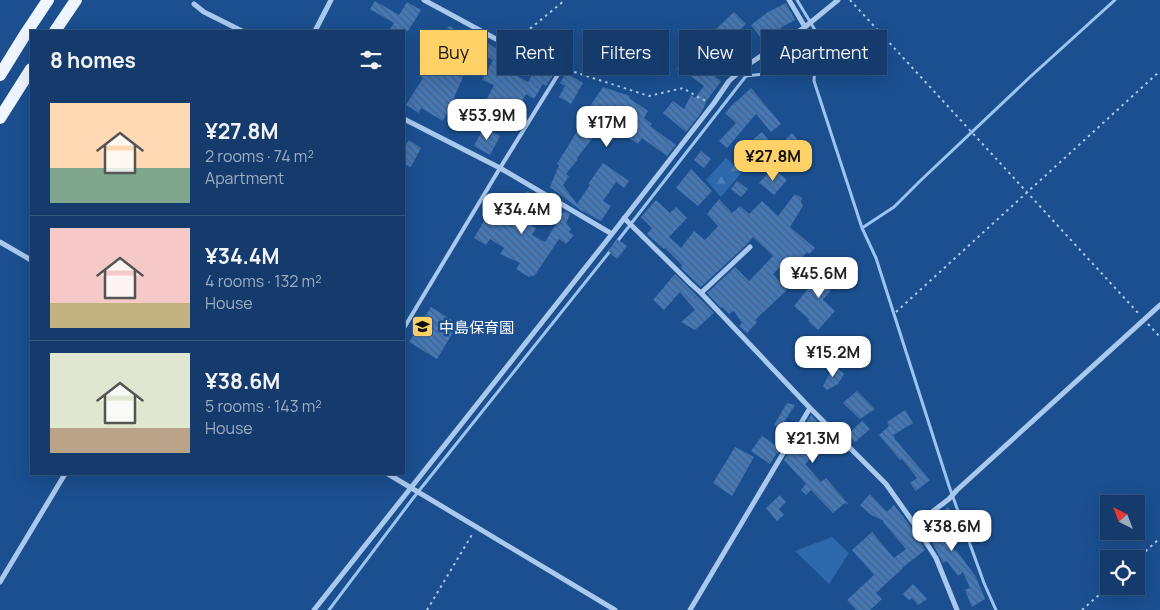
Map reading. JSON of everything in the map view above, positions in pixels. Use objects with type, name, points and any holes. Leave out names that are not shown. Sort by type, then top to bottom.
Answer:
[{"type":"main road","points":[[0,75],[48,0]]},
{"type":"main road","points":[[56,30],[76,0]]},
{"type":"main road","points":[[0,118],[30,71]]},
{"type":"street","points":[[315,30],[330,0]]},
{"type":"street","points":[[424,0],[497,40]]},
{"type":"street","points":[[789,0],[804,27]]},
{"type":"street","points":[[314,610],[612,234],[729,81],[746,66],[804,27],[838,0]]},
{"type":"street","points":[[194,4],[204,12],[240,30]]},
{"type":"street","points":[[405,120],[500,168],[612,234]]},
{"type":"street","points":[[624,218],[691,284],[702,292],[810,408],[886,484],[916,525],[936,558],[957,610]]},
{"type":"street","points":[[0,242],[30,259]]},
{"type":"street","points":[[702,292],[750,248]]},
{"type":"street","points":[[916,525],[949,499],[1160,305]]},
{"type":"street","points":[[690,610],[810,408]]},
{"type":"street","points":[[0,582],[64,475]]},
{"type":"street","points":[[390,475],[616,610]]},
{"type":"lane","points":[[405,326],[558,75]]},
{"type":"path","points":[[528,30],[565,0]]},
{"type":"path","points":[[850,0],[1160,337]]},
{"type":"path","points":[[896,312],[1160,71]]},
{"type":"path","points":[[573,72],[649,96],[683,88],[701,99],[714,103]]},
{"type":"path","points":[[427,610],[477,526]]},
{"type":"path","points":[[1145,552],[1160,538]]},
{"type":"path","points":[[1082,610],[1100,594]]},
{"type":"green space","points":[[726,158],[742,172],[721,197],[706,180]]},
{"type":"green space","points":[[832,537],[849,553],[829,584],[795,551]]},
{"type":"building","points":[[375,1],[399,15],[407,2],[421,10],[408,31],[405,31],[390,30],[394,23],[370,9]]},
{"type":"building","points":[[786,3],[795,20],[780,28],[782,30],[761,30],[761,38],[751,25],[768,12]]},
{"type":"building","points":[[734,12],[746,24],[740,30],[715,30]]},
{"type":"building","points":[[449,26],[456,30],[446,30]]},
{"type":"building","points":[[487,43],[497,49],[497,75],[516,75],[528,82],[532,75],[553,75],[546,86],[543,84],[534,99],[526,94],[511,123],[483,106],[494,85],[482,80],[485,75],[487,75],[487,71],[493,60],[487,57]]},
{"type":"building","points":[[419,75],[460,75],[463,77],[443,121],[421,108],[419,113],[406,105],[423,78]]},
{"type":"building","points":[[565,75],[569,75],[583,83],[571,104],[559,97],[565,86],[560,83]]},
{"type":"building","points":[[689,75],[717,75],[715,77],[721,81],[705,103],[701,113],[686,132],[663,113],[673,101],[684,109],[691,95],[695,98],[704,86]]},
{"type":"building","points":[[603,87],[630,96],[629,98],[648,111],[644,118],[652,124],[650,126],[676,145],[667,156],[642,138],[638,144],[610,125],[605,131],[599,130],[566,174],[569,176],[563,185],[577,204],[603,163],[629,181],[624,188],[616,182],[603,201],[611,206],[601,221],[583,212],[550,187],[559,165],[557,164],[576,133],[594,113],[588,109]]},
{"type":"building","points":[[751,88],[781,124],[771,132],[756,114],[727,148],[719,141],[736,123],[725,113]]},
{"type":"building","points":[[484,127],[500,136],[490,155],[474,146]]},
{"type":"building","points":[[762,132],[773,145],[766,151],[764,148],[744,166],[734,155]]},
{"type":"building","points":[[792,133],[810,155],[801,164],[790,153],[788,155],[779,146]]},
{"type":"building","points":[[409,140],[421,148],[411,167],[405,164],[405,146]]},
{"type":"building","points":[[701,151],[711,159],[704,168],[694,160]]},
{"type":"building","points":[[773,168],[787,180],[774,195],[759,183]]},
{"type":"building","points":[[691,169],[712,191],[698,206],[676,188]]},
{"type":"building","points":[[737,181],[748,189],[741,197],[731,189]]},
{"type":"building","points":[[527,191],[536,196],[530,204],[540,208],[529,224],[536,228],[532,235],[545,242],[564,211],[570,214],[566,223],[571,229],[569,232],[574,235],[566,244],[559,239],[535,275],[529,277],[516,269],[520,263],[500,254],[504,248],[490,239],[486,245],[474,238],[494,204],[512,214]]},
{"type":"building","points":[[795,194],[802,198],[803,206],[790,227],[815,248],[809,254],[807,252],[790,269],[784,263],[773,274],[787,290],[755,320],[757,322],[747,333],[739,326],[742,323],[734,311],[729,314],[707,293],[735,267],[749,281],[773,256],[753,237],[701,287],[681,268],[682,265],[665,248],[647,234],[652,228],[641,217],[656,200],[670,213],[676,207],[687,218],[669,237],[681,248],[694,231],[705,240],[718,226],[707,214],[719,199],[732,213],[740,206],[749,214],[762,201],[778,216]]},
{"type":"building","points":[[617,239],[627,246],[617,259],[608,251]]},
{"type":"building","points":[[825,269],[844,282],[838,291],[834,286],[823,300],[835,311],[818,330],[794,306]]},
{"type":"building","points":[[675,274],[714,313],[695,330],[681,322],[695,310],[680,292],[664,310],[653,300]]},
{"type":"building","points":[[431,307],[458,324],[437,359],[409,342]]},
{"type":"building","points":[[835,366],[844,374],[838,384],[827,390],[823,386]]},
{"type":"building","points":[[857,391],[875,409],[860,419],[843,403]]},
{"type":"building","points":[[787,403],[795,405],[780,428],[774,425]]},
{"type":"building","points":[[905,410],[913,423],[893,435],[894,438],[930,480],[916,491],[910,483],[917,478],[879,435],[889,426],[887,422]]},
{"type":"building","points":[[811,415],[833,438],[805,464],[821,482],[826,478],[849,505],[845,503],[833,513],[811,490],[806,495],[801,490],[806,484],[784,460]]},
{"type":"building","points":[[862,421],[870,429],[855,442],[847,435]]},
{"type":"building","points":[[762,436],[781,449],[770,464],[751,451]]},
{"type":"building","points":[[735,447],[754,457],[732,496],[713,483]]},
{"type":"building","points":[[870,494],[887,512],[894,505],[911,527],[925,550],[902,568],[876,593],[882,599],[870,610],[856,610],[847,600],[874,575],[852,550],[872,532],[894,558],[906,549],[884,521],[871,515],[860,505]]},
{"type":"building","points":[[780,495],[786,502],[779,509],[784,515],[777,521],[766,508]]},
{"type":"building","points":[[948,507],[958,521],[948,527],[953,535],[948,538],[955,551],[976,577],[985,599],[972,607],[965,590],[970,588],[963,572],[958,576],[947,561],[943,563],[921,526]]},
{"type":"building","points":[[913,584],[927,599],[918,605],[912,598],[909,600],[903,594]]},
{"type":"waterway","points":[[797,0],[815,30],[817,41],[814,81],[862,228],[876,258],[949,486],[984,583],[996,610]]},
{"type":"waterway","points":[[862,228],[894,207],[1030,77],[1115,0]]},
{"type":"waterway","points":[[616,243],[746,76],[761,74]]},
{"type":"waterway","points":[[329,610],[414,497],[611,250]]},
{"type":"place","name":"中島保育園","points":[[423,327]]}]
